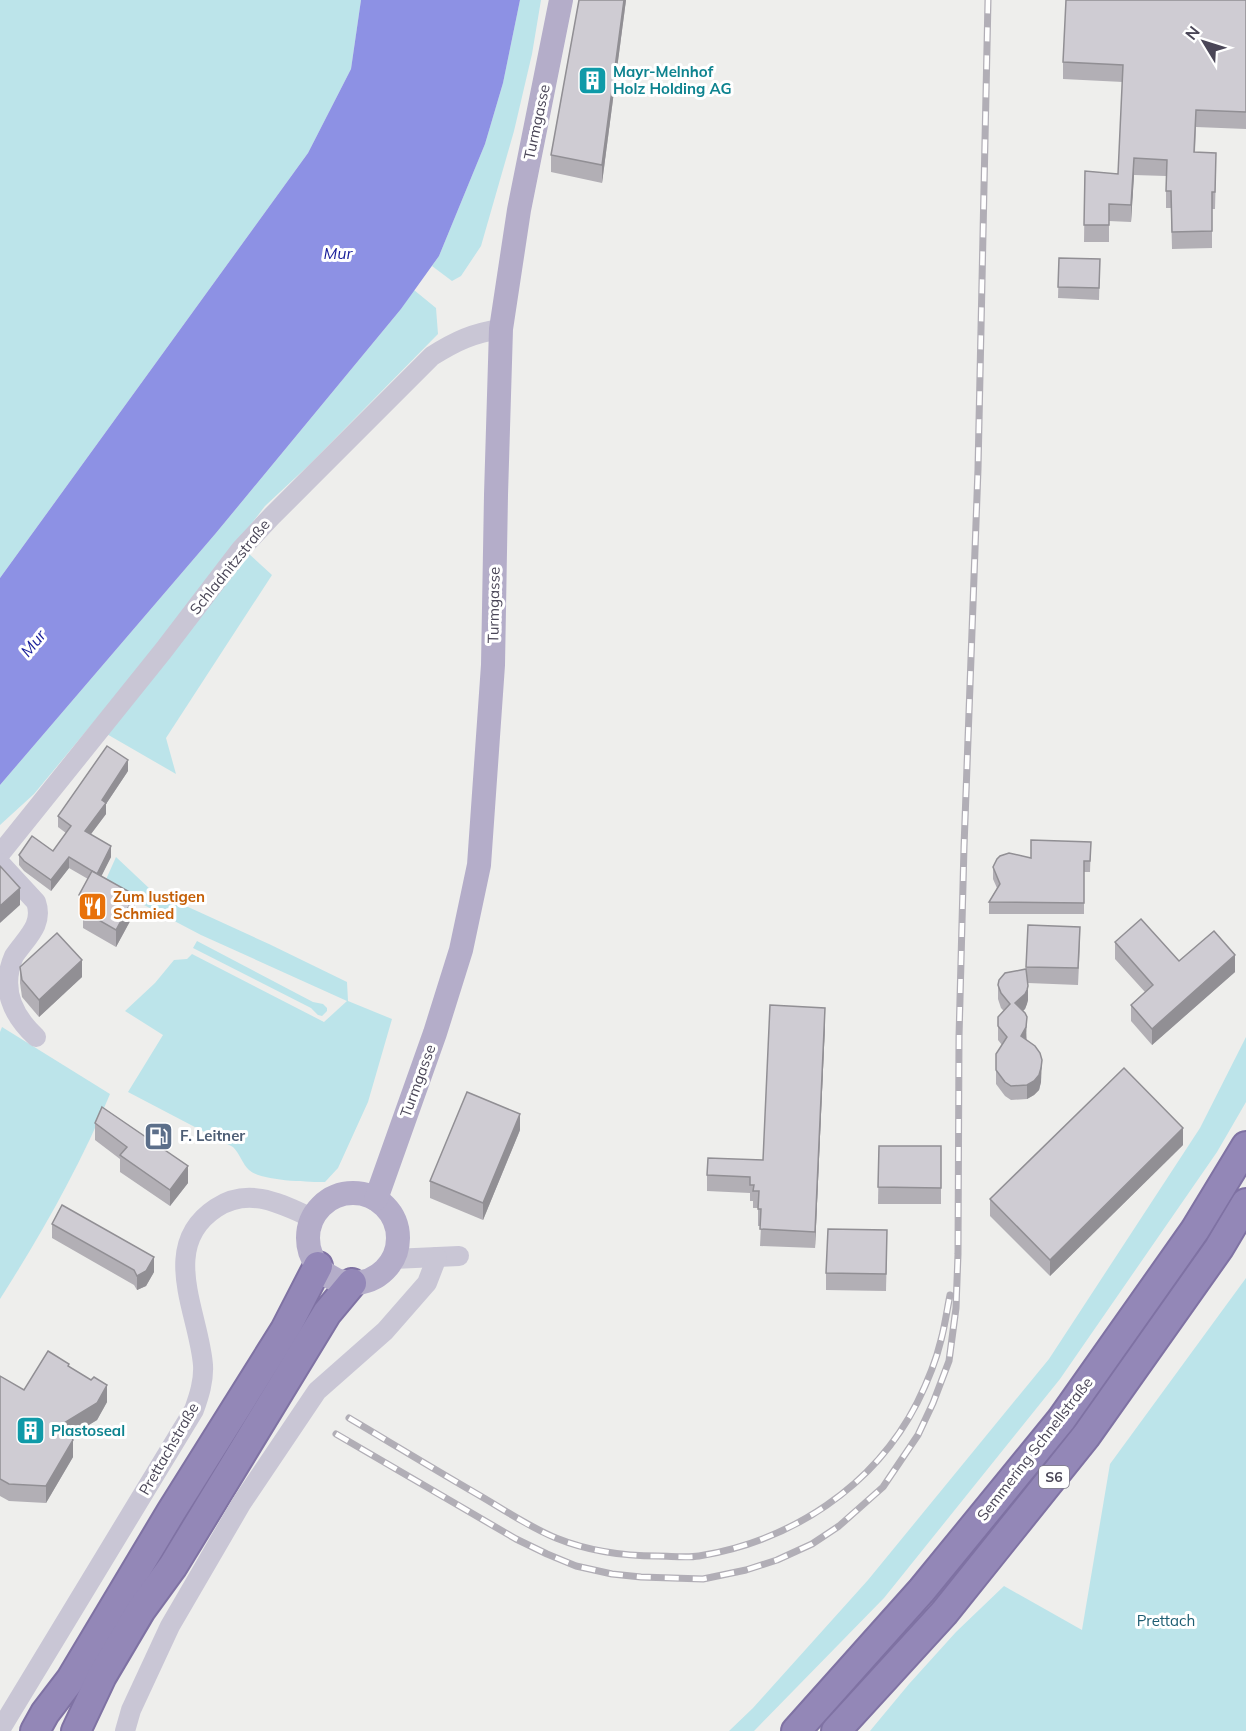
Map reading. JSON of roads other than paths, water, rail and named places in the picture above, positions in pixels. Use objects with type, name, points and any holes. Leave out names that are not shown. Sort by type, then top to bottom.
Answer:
[{"type":"highway","name":"Semmering Schnellstraße","points":[[796,1731],[922,1590],[1061,1420],[1195,1230],[1246,1146]]},
{"type":"highway","name":"Semmering Schnellstraße","points":[[836,1731],[944,1613],[1086,1436],[1219,1248],[1246,1203]]},
{"type":"highway","points":[[35,1731],[45,1713],[71,1678],[285,1330],[318,1266]]},
{"type":"highway","points":[[76,1731],[102,1676],[141,1610],[173,1566],[327,1313],[352,1283]]},
{"type":"highway","points":[[96,1731],[102,1712],[173,1566]]},
{"type":"highway","points":[[50,1731],[71,1678]]},
{"type":"main road","name":"Turmgasse","points":[[376,1198],[435,1033],[461,950],[479,865],[493,665],[501,329],[519,210],[561,0]]},
{"type":"main road","points":[[342,1193],[361,1193],[376,1198],[389,1210],[396,1224],[398,1241],[393,1259],[382,1273],[367,1281],[352,1283],[333,1278],[318,1266],[309,1252],[308,1233],[312,1218],[324,1203],[342,1193]]},
{"type":"street","name":"Schladnitzstraße","points":[[0,854],[242,549],[272,516],[432,356],[453,343],[475,334],[501,329]]},
{"type":"street","points":[[0,863],[36,902],[38,909],[39,915],[34,928],[8,968],[6,986],[9,1002],[16,1016],[36,1037]]},
{"type":"street","name":"Prettachstraße","points":[[1,1724],[194,1410],[200,1394],[203,1365],[186,1286],[187,1245],[193,1231],[209,1213],[234,1199],[262,1198],[275,1201],[312,1218]]},
{"type":"street","points":[[393,1259],[459,1256]]},
{"type":"street","points":[[125,1731],[130,1710],[171,1626],[241,1504],[317,1391],[385,1331],[427,1283],[436,1257]]},
{"type":"water","name":"Mur","points":[[361,0],[520,0],[503,83],[485,144],[439,256],[401,309],[216,533],[0,785],[0,578],[308,153],[351,69]]},
{"type":"railway","points":[[336,1434],[516,1539],[576,1566],[612,1574],[641,1577],[703,1579],[746,1570],[777,1560],[812,1544],[839,1526],[883,1487],[918,1435],[933,1403],[949,1361],[956,1308],[959,1037],[978,469],[988,0]]},
{"type":"railway","points":[[349,1418],[516,1518],[556,1538],[619,1554],[699,1556],[733,1549],[766,1538],[797,1523],[826,1505],[878,1460],[899,1433],[924,1388],[939,1348],[950,1295]]},
{"type":"place","name":"Mayr-Melnhof Holz Holding AG","points":[[592,81]]},
{"type":"place","name":"Zum lustigen Schmied","points":[[92,906]]},
{"type":"place","name":"F. Leitner","points":[[159,1136]]},
{"type":"place","name":"Plastoseal","points":[[30,1431]]},
{"type":"park label","name":"Prettach","points":[[1166,1621]]}]
